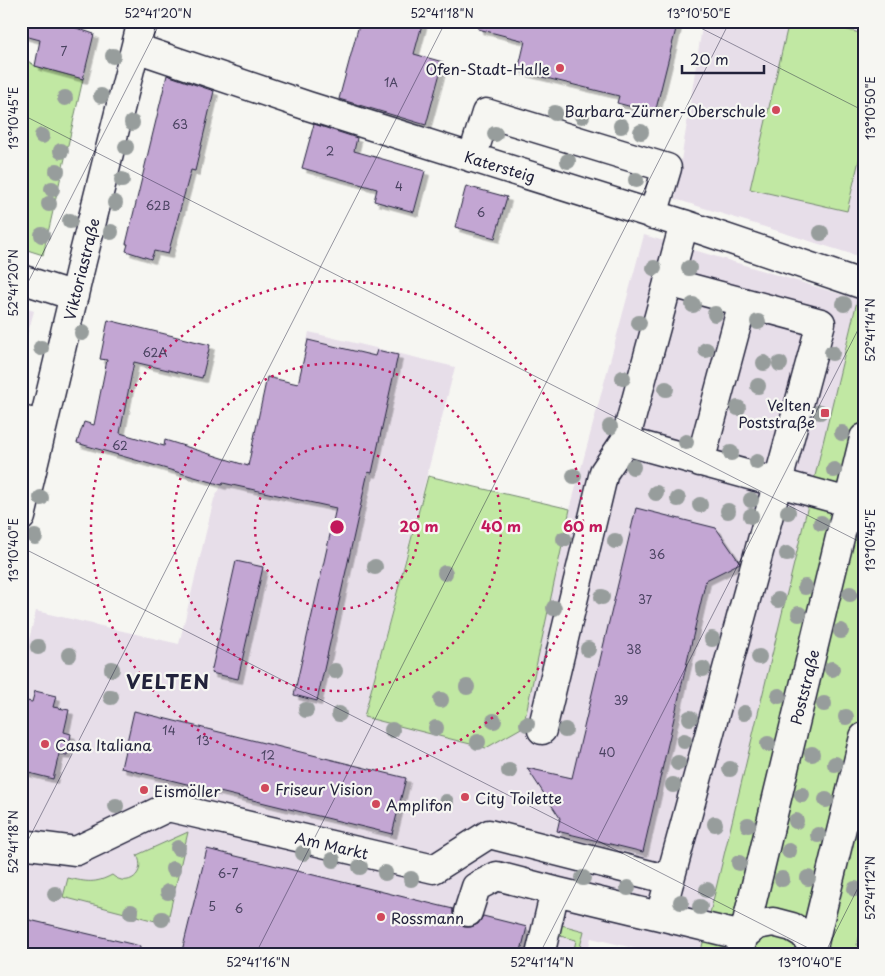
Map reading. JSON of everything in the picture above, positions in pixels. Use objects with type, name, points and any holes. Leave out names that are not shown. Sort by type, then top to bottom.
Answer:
[{"type":"street","name":"Viktoriastraße","points":[[21,517],[32,422],[74,296],[142,21]]},
{"type":"street","name":"Katersteig","points":[[136,48],[308,106],[684,224],[864,285]]},
{"type":"street","points":[[472,158],[486,113],[667,168],[653,215]]},
{"type":"street","points":[[542,730],[604,472],[625,441],[684,224]]},
{"type":"street","points":[[21,279],[74,296]]},
{"type":"street","points":[[660,916],[821,323],[668,282]]},
{"type":"street","points":[[700,462],[743,302]]},
{"type":"street","name":"Poststraße","points":[[746,949],[864,438]]},
{"type":"street","points":[[625,441],[848,502]]},
{"type":"street","points":[[812,951],[864,737]]},
{"type":"street","name":"Am Markt","points":[[21,844],[76,851],[168,807],[434,869],[489,834],[670,880]]},
{"type":"street","points":[[468,912],[476,887],[497,876],[660,916],[746,949],[757,925],[773,922],[792,927],[804,934],[812,951]]},
{"type":"street","points":[[540,955],[555,891]]},
{"type":"shaded area","name":"Barbara-Zürner-Oberschule","points":[[703,21],[864,21],[864,258],[675,199]]},
{"type":"shaded area","points":[[644,235],[857,299],[787,598],[700,955],[662,955],[591,938],[587,955],[21,955],[21,673],[36,611],[179,644],[214,499],[222,485],[230,484],[235,462],[248,464],[263,396],[289,401],[293,383],[298,383],[309,332],[455,367],[364,717],[523,727],[570,509]]},
{"type":"shaded area","points":[[21,307],[34,311],[21,358]]},
{"type":"green space","points":[[789,21],[811,21],[864,34],[864,139],[847,211],[750,189]]},
{"type":"green space","points":[[21,56],[35,66],[83,79],[43,255],[21,248]]},
{"type":"green space","points":[[864,272],[864,920],[857,945],[864,947],[864,955],[700,955]]},
{"type":"green space","points":[[428,476],[570,509],[523,727],[486,748],[364,717]]},
{"type":"green space","points":[[188,832],[167,924],[63,897],[68,878],[91,881],[101,880],[112,875],[118,879],[130,880],[138,873],[140,868],[137,855]]},
{"type":"green space","points":[[554,923],[584,931],[578,955],[573,955],[576,940],[552,934]]},
{"type":"building","points":[[21,21],[56,21],[94,34],[83,79],[35,66],[40,40],[21,35]]},
{"type":"building","points":[[360,21],[423,21],[414,54],[443,62],[426,125],[339,99]]},
{"type":"building","name":"Ofen-Stadt-Halle","points":[[479,21],[678,21],[655,113],[617,103],[619,96],[518,71],[525,41],[478,29]]},
{"type":"building","points":[[167,75],[214,91],[195,171],[191,170],[168,254],[154,251],[151,259],[126,251],[128,244],[126,244]]},
{"type":"building","points":[[314,124],[357,138],[354,151],[425,171],[414,212],[374,201],[377,189],[302,168]]},
{"type":"building","points":[[466,186],[507,197],[495,238],[455,227]]},
{"type":"building","points":[[108,320],[210,345],[202,378],[134,362],[120,433],[164,446],[165,440],[248,466],[267,377],[298,384],[308,340],[375,356],[377,350],[398,355],[372,473],[368,472],[317,701],[294,695],[336,508],[223,483],[222,485],[77,443],[84,422],[94,425],[107,360],[100,359]]},
{"type":"building","points":[[636,508],[716,528],[740,563],[706,580],[643,852],[557,831],[560,818],[527,768],[572,778]]},
{"type":"building","points":[[236,561],[263,567],[238,679],[211,673]]},
{"type":"building","name":"Casa Italiana","points":[[35,691],[56,696],[53,707],[69,710],[64,732],[71,734],[67,755],[59,754],[53,779],[21,771],[21,700],[32,702]]},
{"type":"building","points":[[134,711],[406,778],[392,834],[121,768]]},
{"type":"building","points":[[207,849],[453,909],[453,916],[456,922],[464,927],[478,924],[483,916],[527,927],[520,955],[181,955]]},
{"type":"building","points":[[21,918],[140,946],[139,955],[21,955]]},
{"type":"place","name":"Ofen-Stadt-Halle","points":[[560,68]]},
{"type":"place","name":"Barbara-Zürner-Oberschule","points":[[776,110]]},
{"type":"place","name":"Velten, Poststraße","points":[[825,413]]},
{"type":"place","name":"Casa Italiana","points":[[45,744]]},
{"type":"place","name":"Friseur Vision","points":[[265,788]]},
{"type":"place","name":"Eismöller","points":[[144,790]]},
{"type":"place","name":"City Toilette","points":[[465,797]]},
{"type":"place","name":"Amplifon","points":[[376,804]]},
{"type":"place","name":"Rossmann","points":[[381,917]]},
{"type":"district","name":"VELTEN","points":[[168,681]]}]
